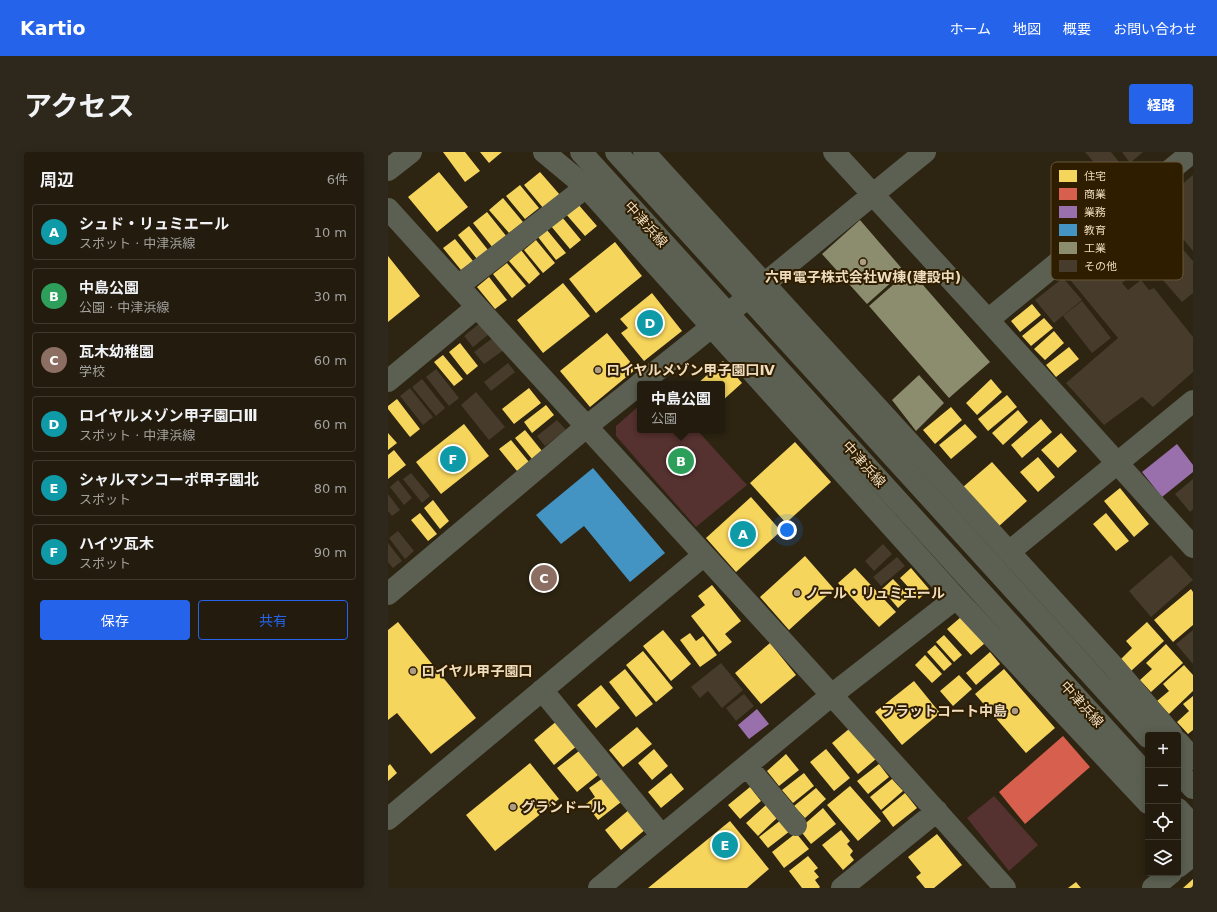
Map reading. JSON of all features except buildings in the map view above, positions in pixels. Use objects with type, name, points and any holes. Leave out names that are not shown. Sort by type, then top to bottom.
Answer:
[{"type":"street","points":[[388,170],[410,152]]},
{"type":"street","points":[[544,152],[586,187],[956,598],[1145,800]]},
{"type":"street","name":"中津浜線","points":[[580,152],[1145,773]]},
{"type":"street","name":"中津浜線","points":[[616,152],[1145,735]]},
{"type":"street","points":[[644,152],[1115,668],[1169,732]]},
{"type":"street","points":[[834,152],[1193,547]]},
{"type":"street","points":[[644,381],[712,328],[764,283],[925,152]]},
{"type":"street","points":[[1180,162],[1185,158]]},
{"type":"street","points":[[458,286],[586,187]]},
{"type":"street","points":[[388,209],[586,427],[833,694],[1005,888]]},
{"type":"street","points":[[988,320],[1051,268]]},
{"type":"street","points":[[388,381],[477,307]]},
{"type":"street","points":[[388,594],[586,427],[637,386]]},
{"type":"street","points":[[1008,552],[1193,401]]},
{"type":"street","points":[[388,819],[704,555]]},
{"type":"street","points":[[599,888],[833,694],[956,598]]},
{"type":"street","points":[[542,690],[662,836]]},
{"type":"street","points":[[1181,746],[1193,760]]},
{"type":"street","points":[[747,766],[796,825]]},
{"type":"street","points":[[1181,774],[1193,788]]},
{"type":"street","points":[[842,888],[937,811]]},
{"type":"street","points":[[1181,812],[1193,825]]},
{"type":"street","points":[[1181,838],[1183,840],[1193,841]]},
{"type":"street","points":[[1181,865],[1193,855]]},
{"type":"street","points":[[1153,888],[1167,876]]},
{"type":"shaded area","points":[[637,408],[637,433],[700,433],[747,485],[696,527],[616,436],[616,426]]},
{"type":"shaded area","points":[[994,796],[1038,845],[1009,871],[967,818]]},
{"type":"place","name":"六甲電子株式会社W棟(建設中)","points":[[863,262]]},
{"type":"place","name":"ロイヤルメゾン甲子園口Ⅲ","points":[[650,323]]},
{"type":"place","name":"ロイヤルメゾン甲子園口Ⅳ","points":[[598,370]]},
{"type":"place","name":"ハイツ瓦木","points":[[453,459]]},
{"type":"place","name":"中島公園","points":[[681,461]]},
{"type":"place","name":"シュド・リュミエール","points":[[743,534]]},
{"type":"place","name":"瓦木幼稚園","points":[[544,578]]},
{"type":"place","name":"ノール・リュミエール","points":[[797,593]]},
{"type":"place","name":"ロイヤル甲子園口","points":[[413,671]]},
{"type":"place","name":"フラットコート中島","points":[[1015,711]]},
{"type":"place","name":"グランドール","points":[[513,807]]},
{"type":"place","name":"シャルマンコーポ甲子園北","points":[[725,845]]}]
